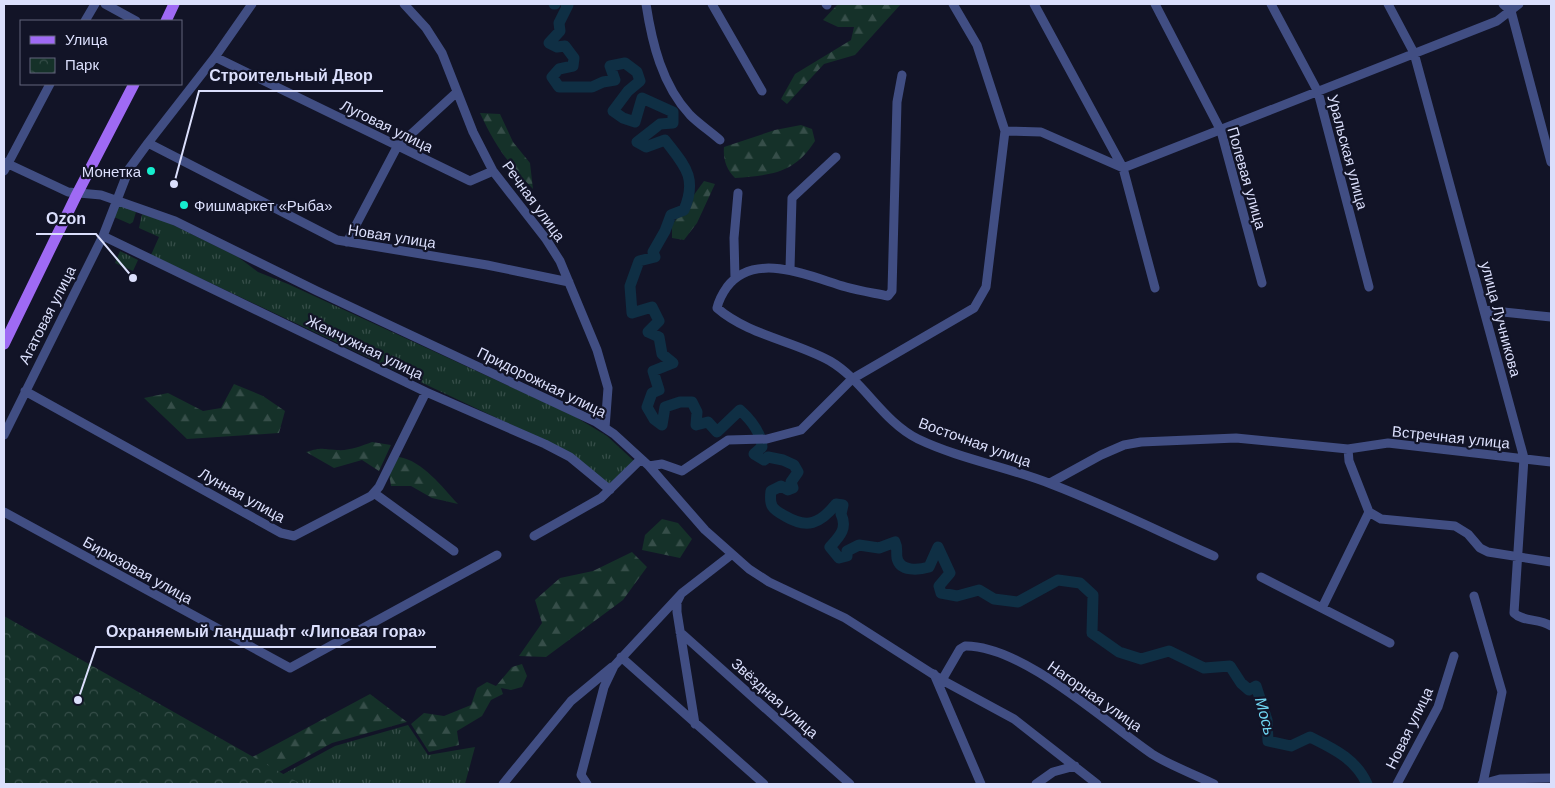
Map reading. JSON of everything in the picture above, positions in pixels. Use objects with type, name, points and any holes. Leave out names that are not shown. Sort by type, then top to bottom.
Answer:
[{"type":"main road","points":[[166,20],[174,4]]},
{"type":"main road","points":[[4,344],[77,194],[133,85]]},
{"type":"street","points":[[86,20],[95,4]]},
{"type":"street","points":[[105,4],[134,20]]},
{"type":"street","points":[[117,200],[129,169],[215,57],[252,4]]},
{"type":"street","name":"Речная улица","points":[[404,4],[426,28],[442,53],[473,132],[494,171],[546,239],[569,282],[597,350],[608,388],[605,428]]},
{"type":"street","points":[[646,4],[651,36],[659,62],[676,94],[690,114],[720,140]]},
{"type":"street","points":[[712,4],[762,91]]},
{"type":"street","points":[[649,466],[662,464],[682,470],[728,440],[767,439],[801,430],[852,379],[974,308],[986,287],[1005,132],[977,45],[953,4]]},
{"type":"street","points":[[1034,4],[1123,168],[1155,288]]},
{"type":"street","name":"Полевая улица","points":[[1155,4],[1221,131],[1262,283]]},
{"type":"street","name":"Уральская улица","points":[[1271,4],[1318,92],[1369,287]]},
{"type":"street","name":"улица Лучникова","points":[[1388,4],[1414,53],[1524,458],[1514,613],[1521,618],[1542,620],[1551,626]]},
{"type":"street","points":[[1503,4],[1511,11],[1551,162]]},
{"type":"street","points":[[1005,132],[1041,132],[1123,168],[1221,131],[1496,20],[1519,4]]},
{"type":"street","name":"Луговая улица","points":[[215,57],[470,181],[494,171]]},
{"type":"street","points":[[738,193],[734,238],[734,278],[752,271],[769,268],[790,270],[850,288],[888,296],[892,291],[897,102],[902,75]]},
{"type":"street","points":[[5,165],[49,85]]},
{"type":"street","points":[[347,242],[397,147],[457,92]]},
{"type":"street","name":"Новая улица","points":[[148,142],[337,240],[487,265],[569,282]]},
{"type":"street","points":[[790,270],[792,198],[836,157]]},
{"type":"street","name":"Придорожная улица","points":[[5,165],[68,192],[101,195],[189,227],[317,291],[579,413],[605,428],[649,466],[705,530],[731,555],[768,582],[845,618],[942,680],[1014,719],[1097,784]]},
{"type":"street","name":"Агатовая улица","points":[[4,434],[103,236],[117,200]]},
{"type":"street","name":"Жемчужная улица","points":[[103,236],[426,392],[562,452],[610,490]]},
{"type":"street","name":"Восточная улица","points":[[734,278],[719,299],[717,308],[724,314],[754,329],[817,354],[835,364],[896,424],[917,438],[1050,483],[1214,556]]},
{"type":"street","points":[[1484,310],[1551,317]]},
{"type":"street","name":"Лунная улица","points":[[25,391],[288,535],[294,536],[374,493],[386,476],[426,392]]},
{"type":"street","name":"Встречная улица","points":[[1050,483],[1100,455],[1124,445],[1141,442],[1236,438],[1348,449],[1388,443],[1551,462]]},
{"type":"street","points":[[1348,449],[1349,461],[1369,512],[1381,519],[1455,526],[1468,534],[1480,548],[1488,552],[1551,562]]},
{"type":"street","points":[[534,536],[587,506],[610,490],[641,459]]},
{"type":"street","points":[[374,493],[454,551]]},
{"type":"street","name":"Бирюзовая улица","points":[[4,512],[290,668],[497,555]]},
{"type":"street","points":[[1322,608],[1369,512]]},
{"type":"street","points":[[587,784],[581,775],[583,762],[592,738],[604,687],[614,666],[682,593],[731,555]]},
{"type":"street","points":[[1261,577],[1390,642]]},
{"type":"street","points":[[682,593],[677,602],[695,724]]},
{"type":"street","points":[[1474,596],[1502,692],[1483,784],[1500,780],[1551,778]]},
{"type":"street","name":"Звёздная улица","points":[[680,632],[850,784]]},
{"type":"street","name":"Нагорная улица","points":[[942,680],[960,649],[965,646],[972,646],[1007,656],[1049,678],[1154,755],[1214,784]]},
{"type":"street","name":"Новая улица","points":[[1397,784],[1438,707],[1454,656]]},
{"type":"street","points":[[621,657],[764,784]]},
{"type":"street","points":[[504,784],[571,701],[614,666]]},
{"type":"street","points":[[934,674],[981,784]]},
{"type":"street","points":[[1036,784],[1053,772],[1076,766]]},
{"type":"green space","points":[[838,4],[901,4],[855,55],[824,64],[787,104],[781,99],[795,74],[851,40],[854,27],[838,27],[823,20]]},
{"type":"green space","points":[[480,113],[500,114],[513,142],[530,163],[533,189],[503,154]]},
{"type":"green space","points":[[801,125],[812,129],[815,141],[799,160],[790,166],[781,171],[760,176],[735,178],[729,171],[724,156],[724,147],[775,130]]},
{"type":"green space","points":[[704,181],[715,184],[697,223],[684,240],[672,238],[672,225]]},
{"type":"green space","points":[[122,206],[136,212],[133,222],[130,224],[114,217],[118,208]]},
{"type":"green space","points":[[142,214],[167,222],[238,257],[258,272],[288,284],[574,416],[607,436],[634,461],[610,485],[533,435],[151,255],[159,237],[139,228]]},
{"type":"green space","points":[[120,251],[138,260],[133,271],[115,263]]},
{"type":"green space","points":[[234,384],[263,396],[285,411],[279,433],[187,439],[144,398],[168,393],[203,411],[221,408]]},
{"type":"green space","points":[[372,442],[391,445],[379,471],[362,460],[334,468],[306,452],[316,449],[346,450]]},
{"type":"green space","points":[[399,457],[408,459],[424,469],[458,504],[432,498],[411,486],[391,486],[389,473]]},
{"type":"green space","points":[[662,519],[678,523],[692,539],[680,558],[642,550],[645,535]]},
{"type":"green space","points":[[632,552],[647,567],[623,600],[546,657],[519,656],[542,623],[535,600],[560,578],[593,571]]},
{"type":"green space","points":[[4,616],[301,784],[4,784]]},
{"type":"green space","points":[[522,664],[527,676],[522,687],[511,690],[501,688],[503,694],[491,700],[482,716],[457,731],[459,745],[429,752],[411,724],[424,713],[444,716],[471,705],[477,688],[487,682],[496,686],[512,667]]},
{"type":"green space","points":[[370,694],[407,722],[332,743],[257,784],[202,784]]},
{"type":"green space","points":[[408,725],[428,755],[475,747],[465,784],[265,784],[335,746]]},
{"type":"waterway","name":"Мось","points":[[566,4],[568,5],[559,23],[560,31],[549,43],[557,47],[565,46],[574,58],[573,66],[559,69],[552,77],[559,87],[592,87],[603,82],[615,80],[610,66],[625,63],[637,72],[640,81],[628,91],[613,111],[623,118],[635,122],[642,98],[673,112],[673,123],[660,124],[637,142],[646,147],[665,140],[683,164],[689,180],[690,189],[684,210],[671,215],[665,231],[653,252],[655,257],[639,261],[630,286],[632,313],[652,307],[659,321],[648,332],[659,337],[662,354],[673,363],[653,371],[659,390],[652,393],[647,407],[654,419],[662,425],[665,407],[680,402],[692,402],[697,412],[696,425],[708,422],[717,432],[740,410],[752,422],[760,436],[762,447],[754,454],[764,460],[768,457],[783,460],[794,465],[798,472],[791,482],[793,488],[788,490],[781,486],[771,491],[771,504],[774,509],[793,520],[807,523],[819,520],[836,504],[843,505],[841,514],[844,524],[842,532],[830,547],[839,558],[847,556],[847,551],[859,545],[879,548],[895,542],[899,563],[906,568],[920,569],[929,567],[938,547],[950,573],[939,586],[941,593],[957,596],[979,590],[994,599],[1018,602],[1058,580],[1080,583],[1093,595],[1092,633],[1119,652],[1141,659],[1169,651],[1204,668],[1230,666],[1241,683],[1249,690],[1256,686],[1267,720],[1268,741],[1291,746],[1310,737],[1350,761],[1367,784]]},
{"type":"place","name":"Монетка","points":[[151,171]]},
{"type":"place","name":"Строительный Двор","points":[[174,184]]},
{"type":"place","name":"Фишмаркет «Рыба»","points":[[184,205]]},
{"type":"place","name":"Ozon","points":[[133,278]]},
{"type":"place","name":"Охраняемый ландшафт «Липовая гора»","points":[[78,700]]}]
